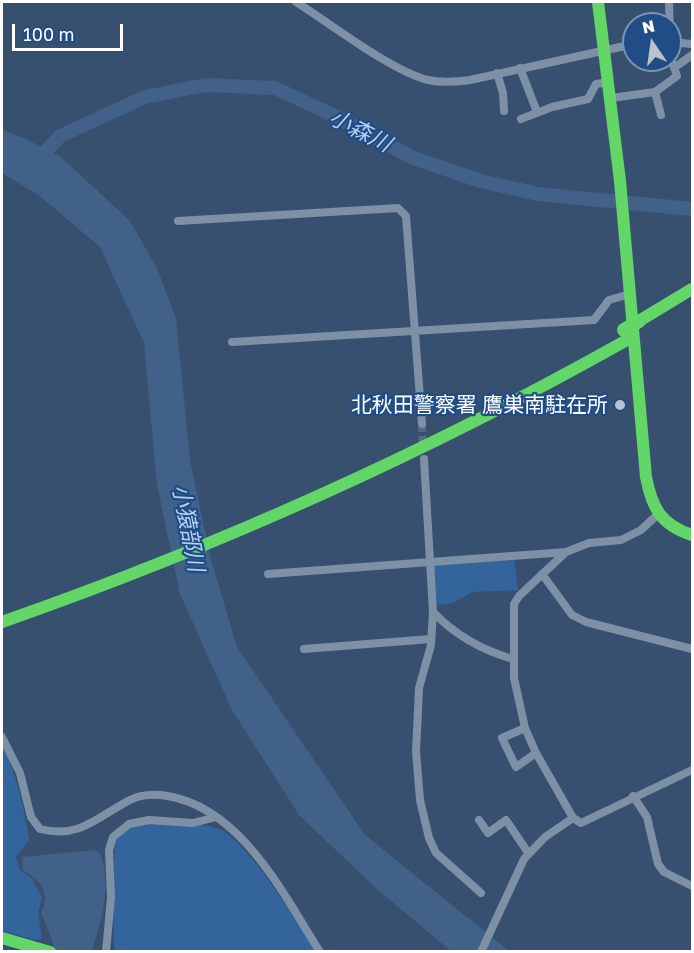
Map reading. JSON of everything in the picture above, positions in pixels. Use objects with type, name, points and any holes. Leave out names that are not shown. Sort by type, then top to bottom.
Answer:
[{"type":"main road","points":[[598,2],[620,181],[643,458],[649,492],[657,515],[678,531],[693,535]]},
{"type":"main road","points":[[2,622],[267,518],[626,335],[693,289]]},
{"type":"main road","points":[[641,326],[693,301]]},
{"type":"main road","points":[[2,613],[118,577]]},
{"type":"main road","points":[[2,938],[50,951]]},
{"type":"street","points":[[296,2],[410,74],[452,83],[622,46]]},
{"type":"street","points":[[520,68],[537,112]]},
{"type":"street","points":[[611,98],[655,92],[677,76],[676,72]]},
{"type":"street","points":[[497,73],[503,93],[504,111]]},
{"type":"street","points":[[521,118],[588,99],[597,84],[609,81]]},
{"type":"street","points":[[655,92],[661,115]]},
{"type":"street","points":[[178,221],[398,208],[406,216],[422,424]]},
{"type":"street","points":[[232,342],[594,320],[609,300],[630,294]]},
{"type":"street","points":[[424,459],[433,612],[431,639],[419,688],[416,751],[420,800],[429,838],[436,853],[481,893]]},
{"type":"street","points":[[268,574],[429,560],[566,552],[589,543],[621,540],[641,530],[657,515]]},
{"type":"street","points":[[566,552],[514,604],[513,659],[525,728],[536,753],[573,818],[581,823],[633,796],[693,770]]},
{"type":"street","points":[[542,574],[572,615],[586,621],[693,648]]},
{"type":"street","points":[[433,612],[447,627],[470,642],[513,659]]},
{"type":"street","points":[[304,649],[431,639]]},
{"type":"street","points":[[525,728],[502,738],[516,767],[536,753]]},
{"type":"street","points":[[2,737],[20,773],[32,817],[40,829],[67,833],[84,827],[141,795],[158,794],[197,804],[236,834],[269,874],[321,951]]},
{"type":"street","points":[[633,796],[647,817],[658,864],[664,872],[693,886]]},
{"type":"street","points":[[106,951],[111,897],[109,850],[113,837],[129,824],[139,822],[193,823],[216,817]]},
{"type":"street","points":[[481,951],[503,901],[529,854],[544,837],[573,818]]},
{"type":"street","points":[[479,820],[488,833],[506,820],[529,854]]},
{"type":"shaded area","points":[[514,558],[518,590],[472,592],[453,603],[437,605],[433,563]]},
{"type":"shaded area","points":[[2,742],[19,790],[29,840],[16,857],[20,870],[32,878],[42,897],[38,913],[42,939],[36,940],[2,931]]},
{"type":"shaded area","points":[[148,823],[200,825],[216,828],[228,835],[256,864],[316,951],[115,951],[114,859],[116,840],[126,830]]},
{"type":"water","name":"小猿部川","points":[[2,130],[22,137],[61,157],[130,221],[157,268],[176,319],[190,460],[211,560],[237,647],[365,835],[509,951],[451,951],[378,890],[299,815],[232,710],[180,594],[157,485],[144,343],[100,247],[40,196],[2,173]]},
{"type":"water","points":[[95,850],[100,853],[104,866],[105,890],[102,914],[92,951],[54,951],[41,912],[45,893],[35,878],[23,870],[22,857]]},
{"type":"waterway","name":"小森川","points":[[43,154],[60,136],[145,97],[205,85],[275,88],[333,115],[413,158],[481,181],[538,194],[692,209]]},
{"type":"tunnel","points":[[422,424],[423,450]]},
{"type":"traffic: fast","points":[[598,2],[620,181],[646,477],[651,498],[660,514],[673,526],[692,535]]},
{"type":"traffic: fast","points":[[639,321],[692,289]]},
{"type":"traffic: fast","points":[[624,330],[639,321]]},
{"type":"traffic: fast","points":[[2,622],[163,562],[320,495],[475,421],[627,340]]},
{"type":"traffic: fast","points":[[2,938],[50,952]]},
{"type":"place","name":"北秋田警察署 鷹巣南駐在所","points":[[620,405]]}]
